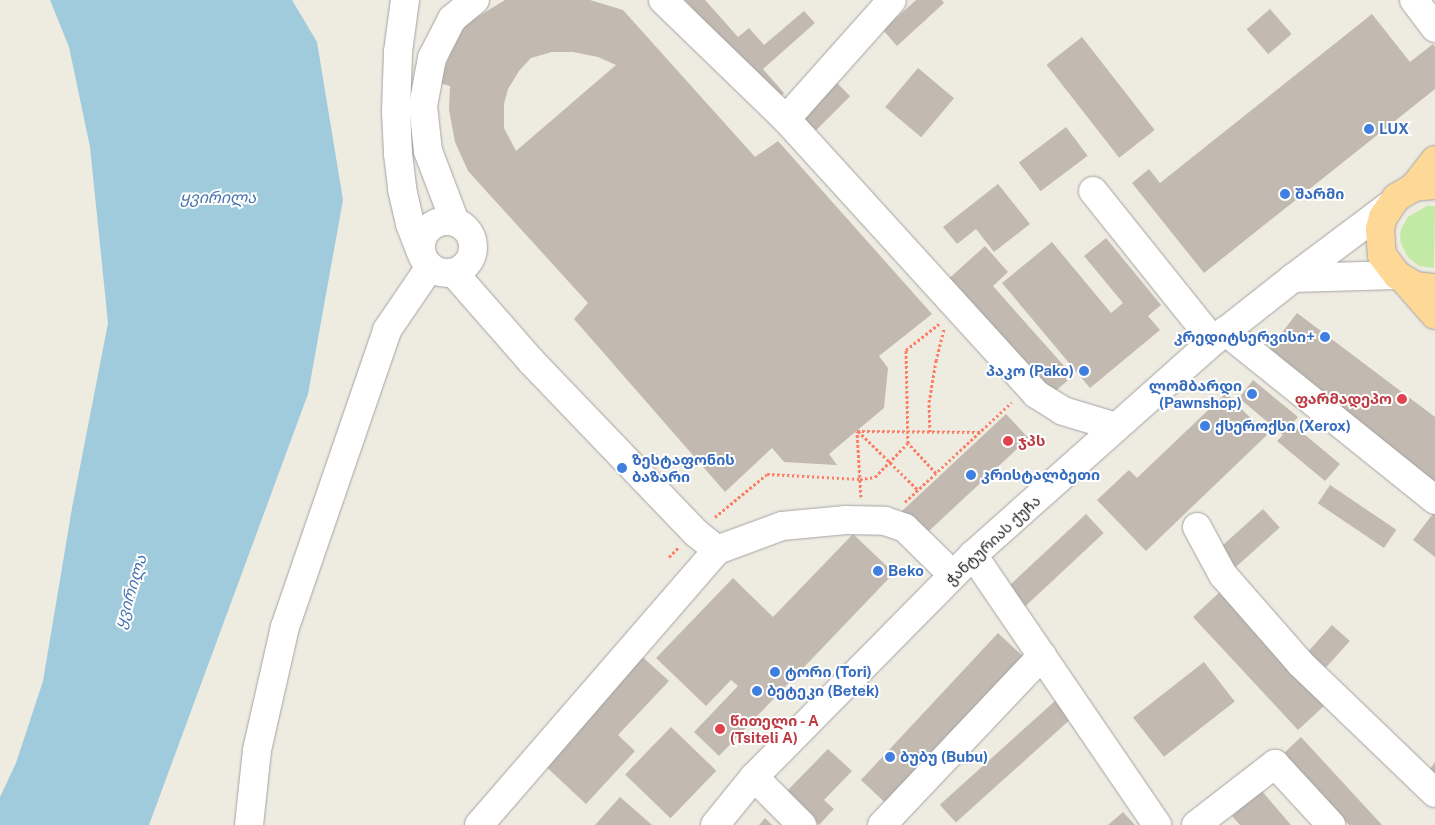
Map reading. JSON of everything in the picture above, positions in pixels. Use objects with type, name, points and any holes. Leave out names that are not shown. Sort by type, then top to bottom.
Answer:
[{"type":"main road","points":[[1435,160],[1424,186],[1396,198],[1389,206],[1383,217],[1380,242],[1385,260],[1435,315]]},
{"type":"main road","points":[[1401,279],[1425,288],[1435,288]]},
{"type":"street","points":[[405,0],[398,52],[396,111],[398,154],[408,215],[435,264],[696,532],[717,550]]},
{"type":"street","points":[[435,264],[468,263],[473,249],[469,233],[455,222],[428,151],[423,106],[432,58],[452,19],[475,0]]},
{"type":"street","points":[[663,0],[786,119],[953,312],[1036,394],[1063,411],[1116,428]]},
{"type":"street","points":[[786,119],[892,0]]},
{"type":"street","points":[[1414,0],[1435,28]]},
{"type":"street","points":[[1093,191],[1219,336],[1435,500]]},
{"type":"street","name":"ჭანტურიას ქუჩა","points":[[715,825],[754,777],[973,555],[1219,336],[1389,206]]},
{"type":"street","points":[[435,264],[422,238],[433,225],[446,221],[455,222]]},
{"type":"street","points":[[250,825],[257,750],[285,627],[387,330],[435,264]]},
{"type":"street","points":[[1293,278],[1401,279]]},
{"type":"street","points":[[478,825],[717,550],[782,526],[874,521],[905,528],[953,575]]},
{"type":"street","points":[[1196,527],[1223,575],[1301,664],[1435,793]]},
{"type":"street","points":[[973,555],[1156,825]]},
{"type":"street","points":[[882,825],[1042,656]]},
{"type":"street","points":[[1196,825],[1275,764],[1331,825]]},
{"type":"street","points":[[754,777],[802,825]]},
{"type":"path","points":[[936,473],[908,443],[906,350],[953,312]]},
{"type":"path","points":[[930,432],[929,402],[936,361],[953,312]]},
{"type":"path","points":[[857,431],[860,479],[874,521],[918,490],[1029,386]]},
{"type":"path","points":[[857,431],[980,432]]},
{"type":"path","points":[[857,431],[918,490]]},
{"type":"path","points":[[669,557],[696,532],[767,474],[860,479],[875,476],[908,443]]},
{"type":"green space","points":[[1427,206],[1435,206],[1434,268],[1419,266],[1408,257],[1401,244],[1400,237],[1401,229],[1408,217]]},
{"type":"water","name":"ყვირილა","points":[[50,0],[292,0],[317,42],[343,200],[308,394],[149,825],[0,825],[0,797],[16,763],[43,681],[72,508],[108,323],[90,147],[69,47]]},
{"type":"building","points":[[505,0],[590,0],[623,10],[755,157],[778,141],[932,314],[879,356],[888,368],[884,408],[829,454],[837,465],[784,462],[772,448],[725,492],[574,319],[588,303],[468,171],[455,142],[449,110],[450,86],[439,83],[457,36],[469,22]],"holes":[[[552,52],[573,52],[598,57],[616,65],[516,151],[504,128],[504,104],[508,89],[519,71],[531,58]]]},
{"type":"building","points":[[685,0],[705,0],[738,37],[749,28],[764,45],[804,11],[815,23],[763,69],[784,93],[774,102]]},
{"type":"building","points":[[916,0],[942,0],[944,3],[897,46],[883,30]]},
{"type":"building","points":[[1270,9],[1292,34],[1268,54],[1247,29]]},
{"type":"building","points":[[1372,14],[1410,62],[1433,44],[1435,47],[1435,89],[1204,273],[1132,183],[1149,169],[1160,183]]},
{"type":"building","points":[[1082,37],[1155,130],[1119,158],[1047,65]]},
{"type":"building","points":[[918,68],[954,98],[921,137],[885,107]]},
{"type":"building","points":[[836,82],[850,96],[812,134],[798,120]]},
{"type":"building","points":[[1066,127],[1088,156],[1041,191],[1019,163]]},
{"type":"building","points":[[998,184],[1030,224],[994,252],[976,229],[957,244],[943,227]]},
{"type":"building","points":[[1106,238],[1161,305],[1148,316],[1160,330],[1090,388],[1002,283],[1052,242],[1111,313],[1123,303],[1084,256]]},
{"type":"building","points":[[985,246],[1008,272],[993,286],[1073,376],[1046,399],[944,283]]},
{"type":"building","points":[[1297,313],[1435,417],[1435,483],[1265,355]]},
{"type":"building","points":[[1253,380],[1298,417],[1292,424],[1340,464],[1325,481],[1277,441],[1283,435],[1239,398]]},
{"type":"building","points":[[1226,393],[1267,435],[1146,551],[1097,500],[1129,470],[1137,478]]},
{"type":"building","points":[[1006,414],[1029,438],[920,540],[897,516]]},
{"type":"building","points":[[1330,485],[1396,530],[1384,548],[1318,503]]},
{"type":"building","points":[[1263,509],[1280,528],[1234,569],[1217,550]]},
{"type":"building","points":[[1435,511],[1435,557],[1413,540]]},
{"type":"building","points":[[1086,514],[1104,533],[1022,609],[1004,590]]},
{"type":"building","points":[[853,534],[894,573],[719,756],[694,732],[738,686],[731,680],[706,706],[656,658],[733,578],[773,617]]},
{"type":"building","points":[[1223,589],[1243,618],[1324,706],[1298,730],[1193,617]]},
{"type":"building","points":[[1332,625],[1350,641],[1324,669],[1307,653]]},
{"type":"building","points":[[998,633],[1027,660],[890,807],[861,780]]},
{"type":"building","points":[[637,652],[669,681],[618,735],[635,751],[586,804],[541,762]]},
{"type":"building","points":[[1204,662],[1235,701],[1164,757],[1133,717]]},
{"type":"building","points":[[1055,701],[1071,719],[956,823],[940,805]]},
{"type":"building","points":[[671,727],[716,771],[670,818],[625,774]]},
{"type":"building","points":[[1301,737],[1382,825],[1349,825],[1284,753]]},
{"type":"building","points":[[828,749],[852,771],[824,800],[834,809],[819,825],[786,792]]},
{"type":"building","points":[[1435,762],[1435,773],[1430,769]]},
{"type":"building","points":[[1262,791],[1291,825],[1240,825],[1232,816]]},
{"type":"building","points":[[620,797],[652,825],[595,825]]},
{"type":"building","points":[[1123,812],[1135,825],[1108,825]]},
{"type":"building","points":[[765,818],[772,825],[759,825]]},
{"type":"place","name":"LUX","points":[[1369,129]]},
{"type":"place","name":"შარმი","points":[[1285,194]]},
{"type":"place","name":"კრედიტსერვისი+","points":[[1325,337]]},
{"type":"place","name":"პაკო (Pako)","points":[[1084,371]]},
{"type":"place","name":"ლომბარდი (Pawnshop)","points":[[1252,394]]},
{"type":"place","name":"ფარმადეპო","points":[[1402,399]]},
{"type":"place","name":"ქსეროქსი (Xerox)","points":[[1205,426]]},
{"type":"place","name":"ჯპს","points":[[1008,441]]},
{"type":"place","name":"ზესტაფონის ბაზარი","points":[[622,468]]},
{"type":"place","name":"კრისტალბეთი","points":[[971,475]]},
{"type":"place","name":"Beko","points":[[878,571]]},
{"type":"place","name":"ტორი (Tori)","points":[[775,672]]},
{"type":"place","name":"ბეტეკი (Betek)","points":[[757,691]]},
{"type":"place","name":"წითელი - A (Tsiteli A)","points":[[720,729]]},
{"type":"place","name":"ბუბუ (Bubu)","points":[[890,757]]}]
